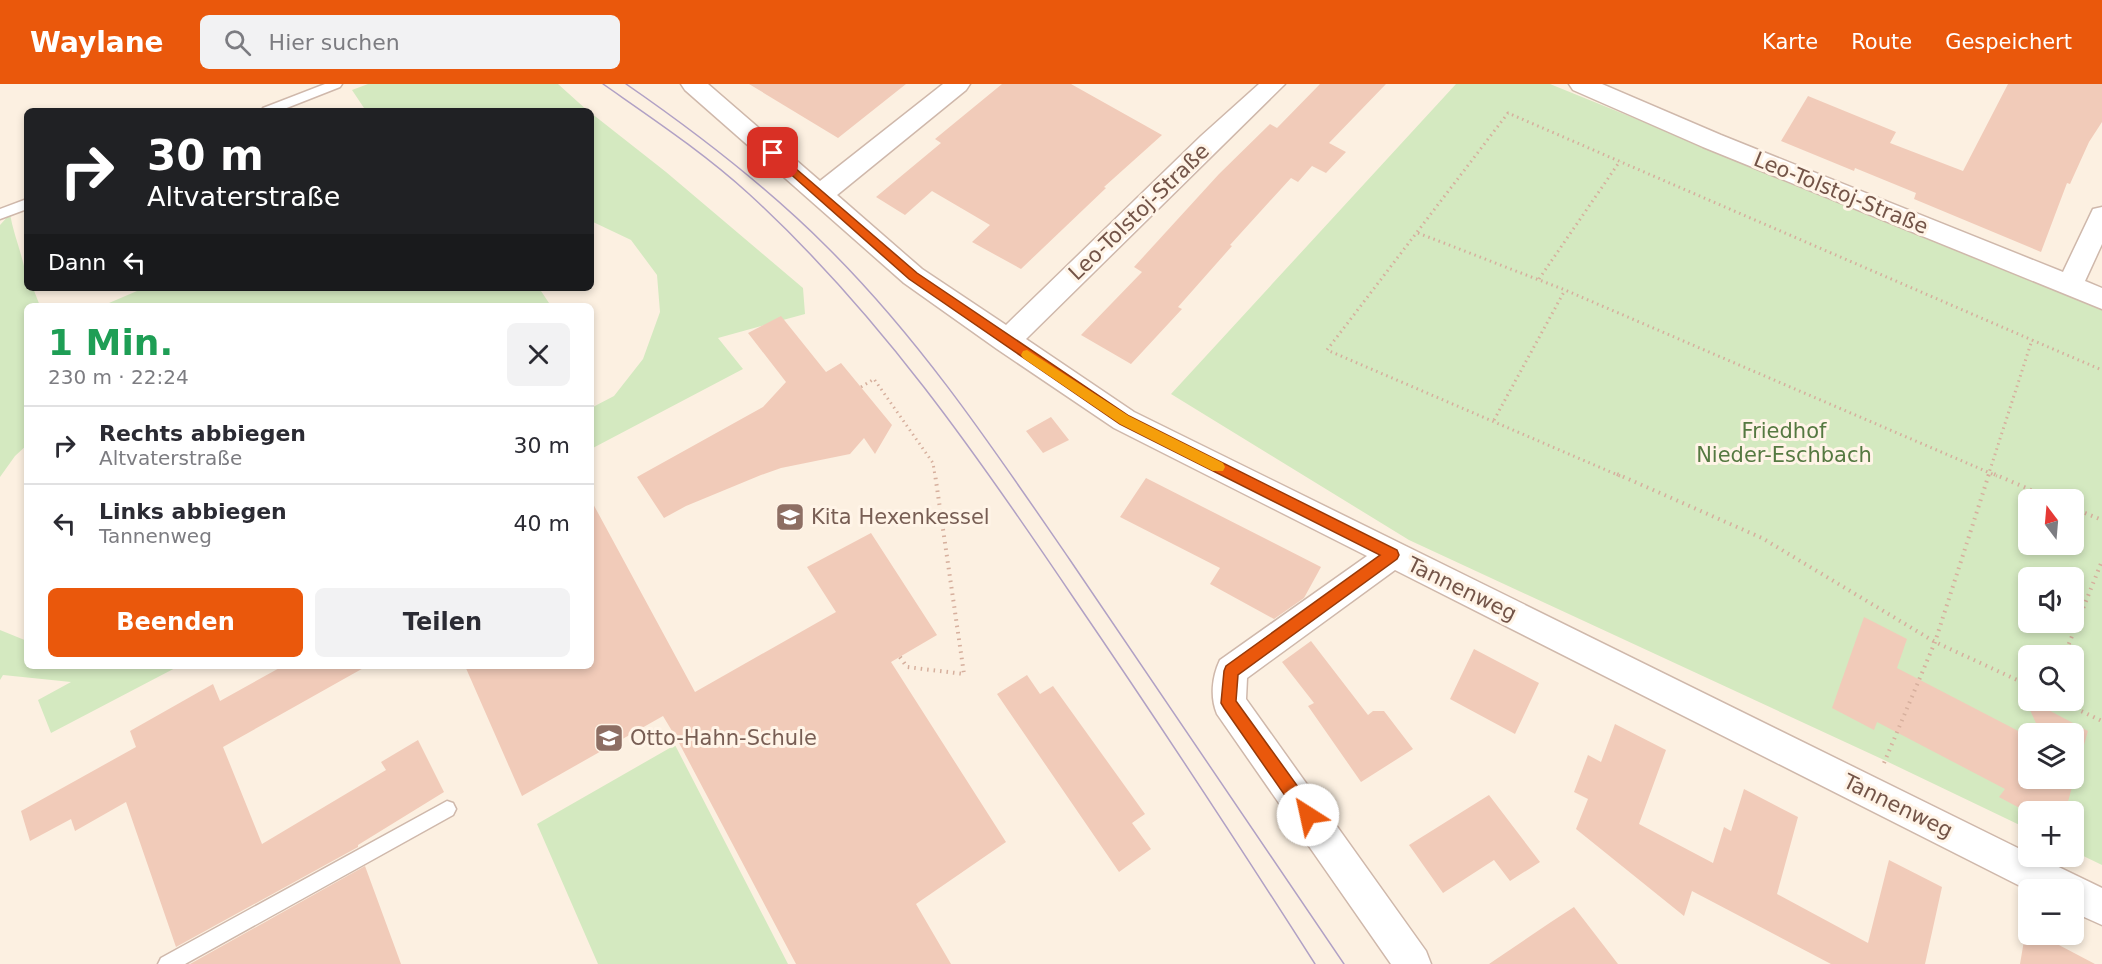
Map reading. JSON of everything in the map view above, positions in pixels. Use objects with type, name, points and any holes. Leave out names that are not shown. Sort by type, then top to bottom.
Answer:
[{"type":"street","name":"Tannenweg","points":[[693,84],[913,276],[1124,420],[2044,879]]},
{"type":"street","points":[[821,194],[958,84]]},
{"type":"street","name":"Leo-Tolstoj-Straße","points":[[1007,341],[1210,142],[1273,84]]},
{"type":"street","name":"Leo-Tolstoj-Straße","points":[[1581,84],[1712,141],[2102,299]]},
{"type":"street","points":[[2070,286],[2102,216]]},
{"type":"street","points":[[1392,555],[1231,671],[1229,703],[1413,964]]},
{"type":"street","points":[[2084,899],[2102,908]]},
{"type":"lane","points":[[275,108],[336,84]]},
{"type":"lane","points":[[0,214],[24,205]]},
{"type":"lane","points":[[167,964],[447,809]]},
{"type":"path","points":[[2018,680],[1935,642],[1762,538],[1494,420],[1327,350],[1508,113],[2102,370]]},
{"type":"path","points":[[1539,279],[1620,161]]},
{"type":"path","points":[[1418,233],[1539,279],[2029,489]]},
{"type":"path","points":[[1494,420],[1565,290]]},
{"type":"path","points":[[1874,794],[1884,760],[1935,642],[2032,340]]},
{"type":"path","points":[[861,387],[874,379],[933,463],[964,674],[907,667],[900,657]]},
{"type":"path","points":[[2084,513],[2102,520]]},
{"type":"path","points":[[2068,645],[2102,561]]},
{"type":"path","points":[[2081,711],[2102,721]]},
{"type":"green space","points":[[368,84],[558,84],[585,108],[364,108],[352,90]]},
{"type":"green space","name":"Friedhof Nieder-Eschbach","points":[[1456,84],[1550,84],[2102,308],[2102,865],[2084,856],[2084,801],[2018,801],[2018,824],[1409,540],[1171,394]]},
{"type":"green space","points":[[594,115],[666,172],[803,288],[805,314],[718,338],[743,369],[594,447],[594,406],[614,396],[643,359],[660,312],[657,275],[631,240],[594,222]]},
{"type":"green space","points":[[10,214],[24,267],[24,291],[34,291],[39,303],[24,303],[24,448],[0,477],[0,225]]},
{"type":"green space","points":[[137,291],[541,291],[549,303],[109,303]]},
{"type":"green space","points":[[0,630],[24,640],[24,669],[173,669],[51,733],[38,700],[71,682],[3,675],[0,680]]},
{"type":"green space","points":[[675,745],[788,964],[598,964],[537,824]]},
{"type":"building","points":[[749,84],[906,84],[838,138]]},
{"type":"building","points":[[1002,84],[1071,84],[1162,135],[1104,187],[1106,188],[1021,269],[972,242],[990,225],[932,191],[905,215],[876,197],[941,143],[935,139]]},
{"type":"building","points":[[1320,84],[1386,84],[1329,143],[1346,152],[1326,173],[1312,166],[1298,182],[1291,178],[1178,307],[1182,309],[1131,364],[1081,335],[1142,272],[1134,267],[1219,174],[1270,124],[1277,128]]},
{"type":"building","points":[[2008,84],[2102,84],[2102,122],[2089,142],[2070,184],[2067,183],[2041,252],[1914,199],[1916,193],[1781,141],[1808,96],[1896,132],[1890,143],[1963,171]]},
{"type":"building","points":[[781,316],[826,372],[841,363],[892,425],[875,454],[864,438],[850,454],[781,468],[686,506],[664,518],[637,477],[763,407],[786,382],[748,333]]},
{"type":"building","points":[[1051,417],[1069,440],[1043,453],[1026,431]]},
{"type":"building","points":[[1146,478],[1321,567],[1304,598],[1274,619],[1210,584],[1220,568],[1120,517]]},
{"type":"building","points":[[594,506],[695,692],[836,612],[807,567],[871,533],[937,635],[891,662],[1006,842],[916,904],[951,964],[796,964],[663,716],[522,796],[466,669],[594,669]]},
{"type":"building","points":[[1864,617],[1907,639],[1897,668],[2018,731],[2018,789],[2072,789],[2068,801],[2018,801],[2018,807],[1999,797],[2005,789],[1877,722],[1874,730],[1832,708]]},
{"type":"building","points":[[1311,641],[1368,715],[1373,711],[1384,711],[1413,749],[1361,782],[1308,706],[1314,703],[1282,662]]},
{"type":"building","points":[[1474,649],[1539,683],[1515,734],[1450,699]]},
{"type":"building","points":[[278,669],[362,669],[223,747],[262,844],[386,770],[381,762],[418,740],[444,792],[358,847],[176,947],[126,802],[75,831],[71,819],[30,841],[21,811],[136,747],[130,731],[213,684],[220,701]]},
{"type":"building","points":[[1027,675],[1040,694],[1053,686],[1145,814],[1132,823],[1151,849],[1119,872],[997,694]]},
{"type":"building","points":[[2030,711],[2050,711],[2073,723],[2036,723]]},
{"type":"building","points":[[1615,724],[1666,750],[1639,824],[1713,863],[1724,827],[1731,831],[1744,789],[1798,817],[1777,894],[1868,943],[1889,860],[1942,887],[1925,964],[1831,964],[1692,891],[1684,916],[1576,829],[1588,799],[1574,792],[1588,755],[1601,762]]},
{"type":"building","points":[[2084,729],[2088,731],[2084,745]]},
{"type":"building","points":[[1489,795],[1540,862],[1510,881],[1494,860],[1443,893],[1409,845]]},
{"type":"building","points":[[365,866],[401,964],[190,964]]},
{"type":"building","points":[[1574,907],[1618,964],[1489,964],[1551,922]]},
{"type":"building","points":[[2023,945],[2059,945],[2095,964],[2020,964]]},
{"type":"tram line","points":[[603,84],[696,150],[749,194],[796,239],[883,336],[924,387],[1001,492],[1166,736],[1315,964]]},
{"type":"tram line","points":[[626,84],[730,161],[804,224],[894,320],[956,397],[1042,519],[1344,964]]},
{"type":"slow traffic","points":[[1027,355],[1124,420],[1218,467]]},
{"type":"place","name":"Kita Hexenkessel","points":[[790,517]]},
{"type":"place","name":"Otto-Hahn-Schule","points":[[609,738]]},
{"type":"route","points":[[773,153],[913,276],[1124,420],[1392,555],[1231,671],[1229,703],[1308,815]]}]
